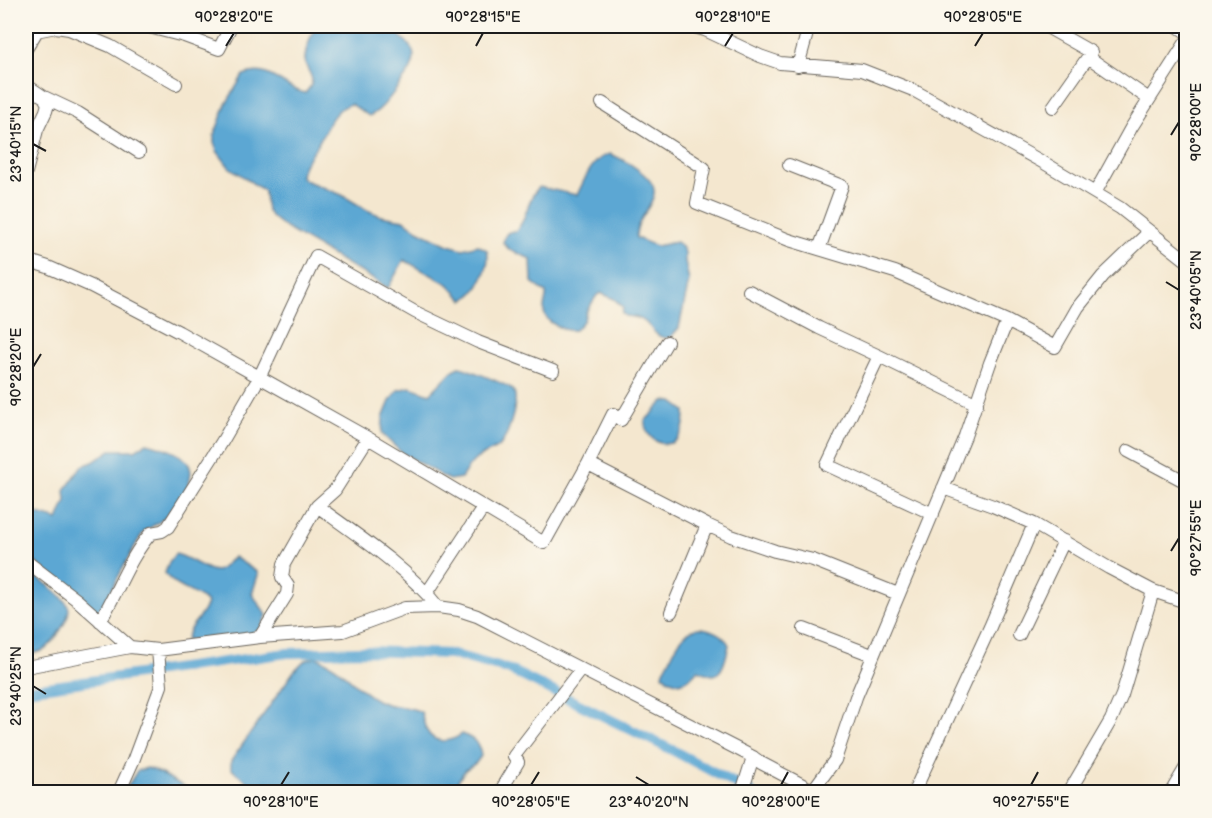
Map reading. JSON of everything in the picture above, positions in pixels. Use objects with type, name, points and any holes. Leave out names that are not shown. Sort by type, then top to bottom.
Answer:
[{"type":"street","points":[[145,26],[161,27],[219,49],[231,26]]},
{"type":"street","points":[[692,26],[780,63],[862,70],[913,90],[1120,208],[1186,260]]},
{"type":"street","points":[[798,66],[809,26]]},
{"type":"street","points":[[1045,26],[1091,52],[1053,107]]},
{"type":"street","points":[[1177,26],[1186,32]]},
{"type":"street","points":[[26,49],[34,28],[69,29],[110,46],[176,84]]},
{"type":"street","points":[[1095,193],[1149,99],[1186,42]]},
{"type":"street","points":[[1088,57],[1149,99]]},
{"type":"street","points":[[26,85],[44,97],[78,113],[139,152]]},
{"type":"street","points":[[26,172],[37,130],[48,104],[44,97]]},
{"type":"street","points":[[602,103],[704,168],[698,203],[789,240],[895,272],[1007,321],[1055,347],[1078,308],[1102,276],[1149,232]]},
{"type":"street","points":[[789,165],[842,186],[819,249]]},
{"type":"street","points":[[100,621],[115,597],[132,560],[151,533],[168,527],[222,442],[259,378],[316,256],[436,322],[478,342],[553,371]]},
{"type":"street","points":[[26,260],[91,286],[368,438],[544,543],[613,414],[621,420],[667,342]]},
{"type":"street","points":[[749,291],[819,328],[977,404]]},
{"type":"street","points":[[26,667],[130,647],[158,654],[260,637],[343,631],[405,608],[438,607],[459,610],[477,616],[578,673],[814,791],[835,760],[872,655],[933,514],[1007,321]]},
{"type":"street","points":[[879,356],[827,465],[933,514]]},
{"type":"street","points":[[260,637],[287,594],[288,586],[282,577],[284,564],[317,506],[335,490],[368,438]]},
{"type":"street","points":[[1128,451],[1186,482]]},
{"type":"street","points":[[588,464],[731,536],[775,551],[813,560],[898,594]]},
{"type":"street","points":[[943,488],[1034,524],[1153,591],[1186,602]]},
{"type":"street","points":[[317,506],[363,539],[427,593],[438,607]]},
{"type":"street","points":[[427,593],[483,508]]},
{"type":"street","points":[[914,792],[990,627],[1034,524]]},
{"type":"street","points":[[671,612],[707,525]]},
{"type":"street","points":[[1019,635],[1064,541]]},
{"type":"street","points":[[26,561],[77,600],[130,647]]},
{"type":"street","points":[[1069,792],[1111,720],[1122,694],[1153,591]]},
{"type":"street","points":[[804,629],[872,655]]},
{"type":"street","points":[[119,792],[161,686],[158,654]]},
{"type":"street","points":[[500,792],[518,762],[514,756],[578,673]]},
{"type":"street","points":[[742,792],[752,762]]},
{"type":"street","points":[[1172,792],[1186,767]]},
{"type":"water","points":[[363,24],[385,26],[410,46],[414,57],[407,76],[374,114],[369,116],[351,104],[339,110],[304,165],[301,177],[381,216],[404,220],[448,245],[463,249],[478,245],[487,250],[485,271],[479,285],[469,297],[463,300],[448,284],[404,260],[388,288],[287,229],[273,218],[267,211],[264,191],[229,167],[217,151],[214,136],[226,104],[243,75],[253,72],[269,75],[305,93],[310,88],[312,79],[305,58],[316,26]]},
{"type":"water","points":[[610,154],[645,175],[654,188],[652,200],[638,226],[636,238],[656,246],[676,242],[685,253],[689,281],[679,328],[670,338],[658,335],[640,319],[625,316],[622,313],[623,307],[614,299],[601,293],[597,295],[586,312],[584,320],[575,330],[566,330],[556,326],[545,316],[546,293],[532,282],[531,259],[510,250],[503,243],[507,234],[516,231],[520,226],[539,187],[577,195],[586,176],[598,160]]},
{"type":"water","points":[[459,367],[510,388],[515,395],[515,401],[510,425],[502,443],[475,460],[461,478],[449,480],[402,453],[382,434],[383,418],[390,401],[398,390],[410,387],[430,394],[452,371]]},
{"type":"water","points":[[664,401],[673,402],[685,411],[684,427],[679,437],[665,444],[651,437],[646,430],[645,421]]},
{"type":"water","points":[[147,443],[171,451],[187,461],[190,478],[178,501],[167,515],[141,536],[98,613],[26,555],[26,512],[58,520],[66,501],[65,490],[82,466],[93,462],[111,450],[135,450]]},
{"type":"water","points":[[175,554],[215,571],[221,569],[234,557],[257,572],[252,594],[267,615],[261,628],[253,634],[186,640],[190,629],[207,603],[174,583],[165,573]]},
{"type":"water","points":[[26,570],[61,596],[69,610],[61,630],[48,647],[40,652],[26,654]]},
{"type":"water","points":[[698,628],[716,632],[727,641],[729,645],[722,668],[713,675],[698,670],[689,679],[680,683],[667,679],[663,674],[664,670],[677,645],[686,634]]},
{"type":"water","points":[[316,657],[334,666],[382,703],[421,712],[426,729],[434,738],[443,741],[462,734],[470,738],[477,744],[481,756],[476,763],[465,770],[451,792],[257,792],[231,768],[231,761],[294,671],[304,661]]},
{"type":"water","points":[[147,768],[194,792],[124,792],[137,771]]},
{"type":"waterway","points":[[26,690],[287,653],[365,651],[451,654],[510,670],[674,751],[751,792]]}]
